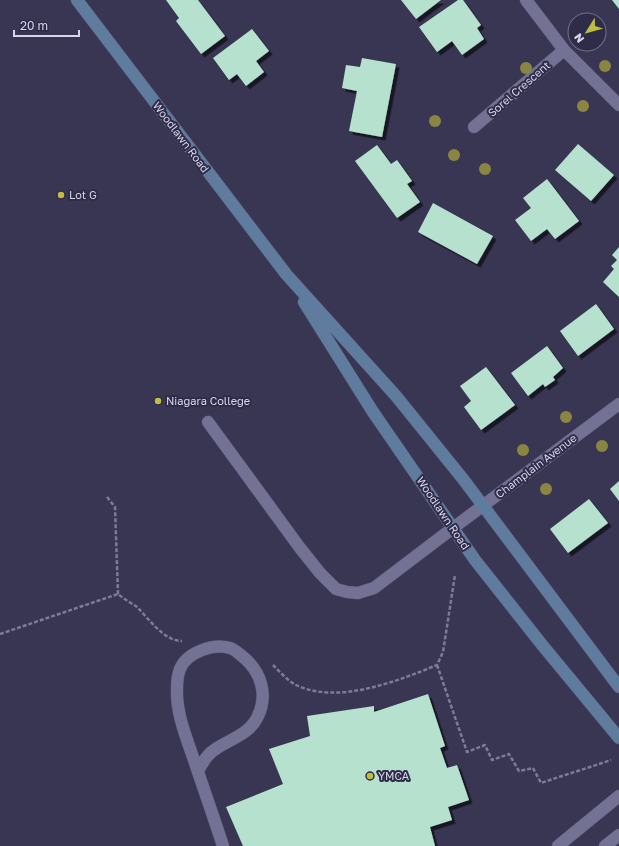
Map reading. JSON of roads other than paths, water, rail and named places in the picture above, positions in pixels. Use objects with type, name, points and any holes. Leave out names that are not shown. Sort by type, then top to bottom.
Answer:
[{"type":"main road","name":"Woodlawn Road","points":[[77,0],[286,274],[396,396],[463,479],[619,687]]},
{"type":"main road","name":"Woodlawn Road","points":[[286,274],[373,412],[475,560],[542,646],[619,738]]},
{"type":"street","points":[[526,0],[564,50],[619,105]]},
{"type":"street","name":"Sorel Crescent","points":[[474,127],[564,50]]},
{"type":"street","name":"Champlain Avenue","points":[[208,422],[320,573],[336,589],[358,593],[374,588],[619,404]]},
{"type":"street","points":[[198,771],[206,757],[216,748],[246,731],[257,718],[262,704],[263,689],[258,673],[245,659],[231,648],[217,646],[205,649],[192,655],[181,668],[177,689],[179,714],[198,771],[223,846]]},
{"type":"street","points":[[558,846],[619,796]]},
{"type":"street","points":[[605,846],[619,835]]},
{"type":"place","name":"Lot G","points":[[61,195]]},
{"type":"place","name":"Niagara College","points":[[158,401]]},
{"type":"place","name":"YMCA","points":[[370,776]]}]
